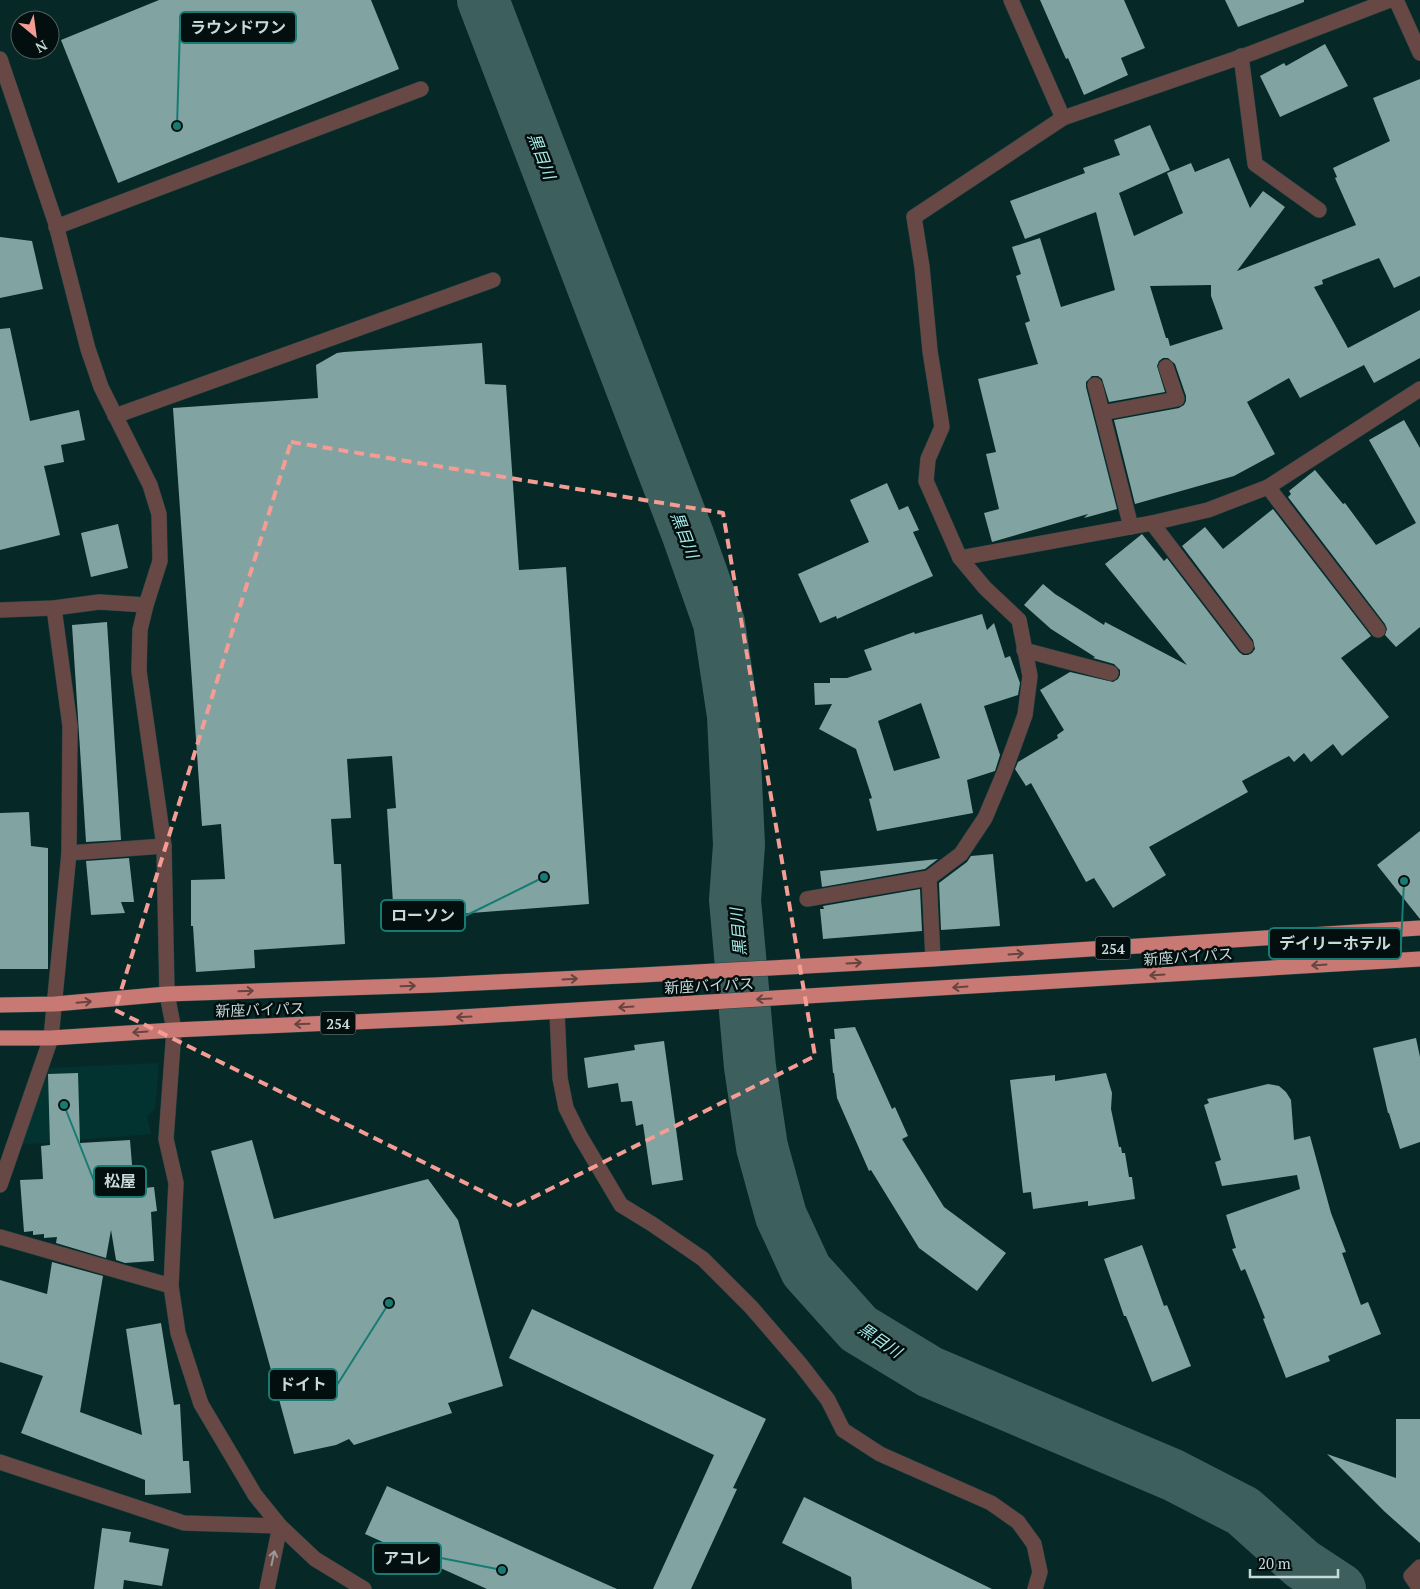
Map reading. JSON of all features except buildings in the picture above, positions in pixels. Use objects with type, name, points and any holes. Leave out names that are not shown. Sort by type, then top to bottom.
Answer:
[{"type":"highway","name":"新座バイパス","points":[[0,1005],[55,1004],[167,994],[435,985],[805,966],[1420,928]]},
{"type":"highway","name":"新座バイパス","points":[[0,1038],[51,1038],[174,1030],[557,1012],[1420,959]]},
{"type":"street","points":[[1011,0],[1063,118]]},
{"type":"street","points":[[807,899],[929,878],[961,854],[984,818],[1004,773],[1025,715],[1030,676],[1018,620],[985,588],[960,558],[926,481],[928,459],[942,427],[930,351],[922,266],[914,217],[1063,118],[1241,56],[1390,0]]},
{"type":"street","points":[[1396,0],[1420,53]]},
{"type":"street","points":[[1241,56],[1255,164],[1319,210]]},
{"type":"street","points":[[0,59],[56,227],[88,349],[101,388],[150,485],[159,514],[160,561],[140,630],[138,671],[164,846],[167,994],[174,1030],[166,1139],[176,1183],[171,1286],[178,1333],[201,1404],[255,1495],[280,1526],[315,1559],[364,1589]]},
{"type":"street","points":[[56,227],[421,88]]},
{"type":"street","points":[[115,416],[493,280]]},
{"type":"street","points":[[1102,413],[1177,399],[1166,368]]},
{"type":"street","points":[[1095,384],[1131,526]]},
{"type":"street","points":[[960,558],[1152,523],[1208,510],[1268,487],[1420,388]]},
{"type":"street","points":[[1268,487],[1378,630]]},
{"type":"street","points":[[1152,523],[1246,646]]},
{"type":"street","points":[[0,610],[54,608],[99,602],[146,605]]},
{"type":"street","points":[[0,1185],[51,1038],[55,1004],[69,853],[70,726],[54,608]]},
{"type":"street","points":[[1024,650],[1111,673]]},
{"type":"street","points":[[69,853],[164,846]]},
{"type":"street","points":[[929,878],[932,959]]},
{"type":"street","points":[[557,1012],[560,1078],[566,1108],[580,1136],[621,1205],[703,1259],[751,1307],[801,1364],[828,1400],[843,1430],[880,1454],[991,1503],[1018,1522],[1034,1544],[1040,1572],[1035,1589]]},
{"type":"street","points":[[0,1237],[171,1286]]},
{"type":"street","points":[[0,1462],[184,1523],[280,1526]]},
{"type":"street","points":[[267,1589],[280,1526]]},
{"type":"street","points":[[1420,1568],[1411,1576],[1420,1589]]},
{"type":"highlighted area","points":[[291,442],[723,513],[815,1056],[514,1207],[115,1010]]},
{"type":"shaded area","points":[[159,1063],[155,1108],[147,1117],[151,1134],[21,1145],[47,1068]]},
{"type":"waterway","name":"黒目川","points":[[483,0],[688,535],[719,623],[733,716],[739,845],[735,900],[750,1067],[762,1147],[781,1216],[806,1270],[859,1329],[930,1372],[1173,1475],[1243,1511],[1302,1564],[1340,1589]]},
{"type":"place","name":"ラウンドワン","points":[[177,126]]},
{"type":"place","name":"ローソン","points":[[544,877]]},
{"type":"place","name":"デイリーホテル","points":[[1404,881]]},
{"type":"place","name":"松屋","points":[[64,1105]]},
{"type":"place","name":"ドイト","points":[[389,1303]]},
{"type":"place","name":"アコレ","points":[[502,1570]]}]
